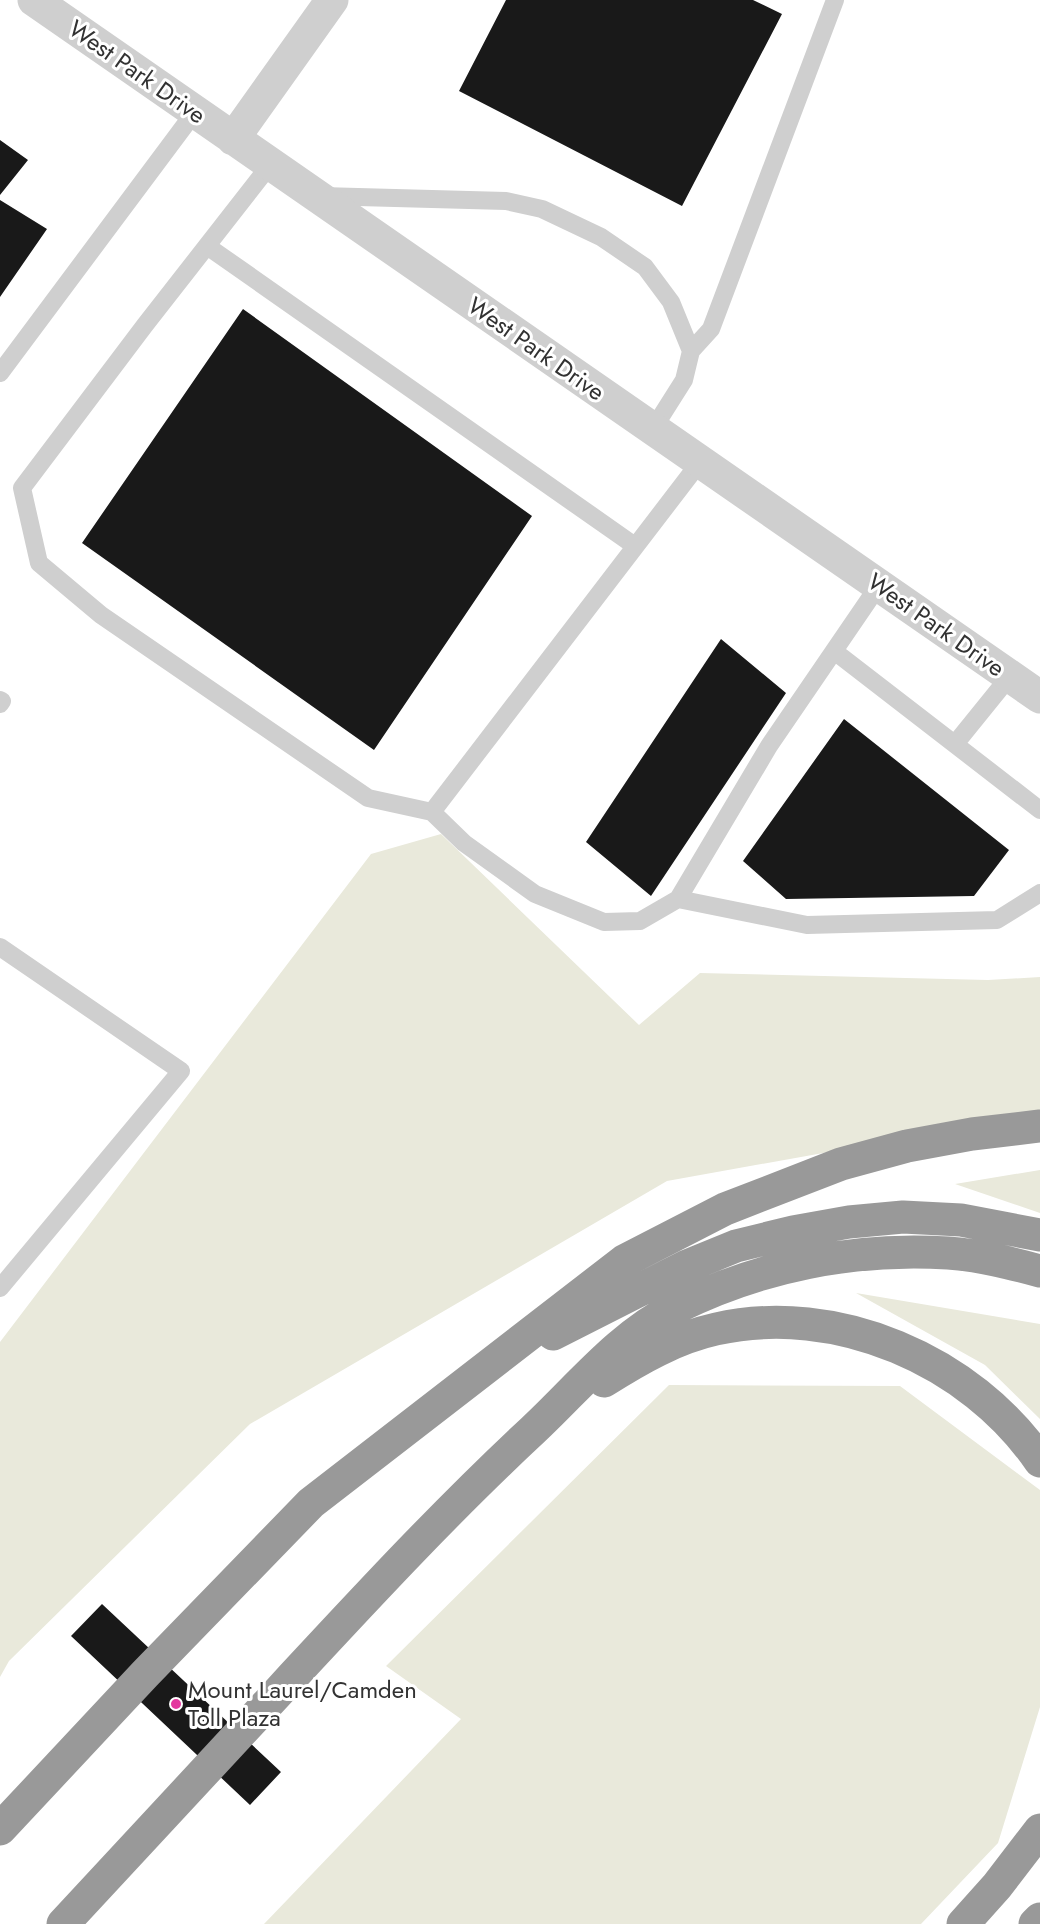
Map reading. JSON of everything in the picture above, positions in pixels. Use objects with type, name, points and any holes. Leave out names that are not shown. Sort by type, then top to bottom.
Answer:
[{"type":"highway","points":[[0,1829],[145,1674],[311,1503],[624,1261],[725,1209],[841,1164],[907,1146],[972,1134],[1040,1126]]},
{"type":"highway","points":[[482,1370],[687,1266],[736,1246],[782,1234],[849,1222],[903,1217],[961,1220],[1040,1235]]},
{"type":"highway","points":[[63,1924],[431,1528],[630,1337],[672,1310],[717,1289],[808,1262],[856,1254],[951,1253],[1001,1261],[1040,1271]]},
{"type":"highway","points":[[549,1415],[642,1357],[678,1340],[716,1329],[753,1324],[788,1323],[858,1334],[920,1357],[951,1374],[979,1396],[1006,1420],[1040,1461]]},
{"type":"highway","points":[[963,1924],[997,1886],[1040,1830]]},
{"type":"highway","points":[[1035,1924],[1040,1919]]},
{"type":"street","name":"West Park Drive","points":[[34,0],[1040,697]]},
{"type":"street","points":[[233,140],[332,0]]},
{"type":"lane","points":[[653,429],[684,380],[692,351],[711,329],[835,0]]},
{"type":"lane","points":[[0,373],[195,113]]},
{"type":"lane","points":[[270,165],[22,488],[39,563],[101,615],[368,798],[432,812],[464,843],[535,894],[604,922],[640,921],[678,899],[770,746],[879,585]]},
{"type":"lane","points":[[314,195],[506,201],[542,209],[601,237],[645,267],[671,303],[692,351]]},
{"type":"lane","points":[[207,246],[635,546]]},
{"type":"lane","points":[[432,812],[700,462]]},
{"type":"lane","points":[[834,651],[1040,810]]},
{"type":"lane","points":[[956,744],[1010,676]]},
{"type":"lane","points":[[0,700],[2,701],[0,704]]},
{"type":"lane","points":[[678,899],[807,925],[997,920],[1040,893]]},
{"type":"lane","points":[[0,946],[182,1071],[0,1288]]},
{"type":"shaded area","points":[[441,834],[639,1025],[700,973],[988,980],[1040,977],[1040,1114],[667,1181],[250,1424],[9,1661],[0,1677],[0,1342],[371,854]]},
{"type":"shaded area","points":[[1040,1170],[1040,1213],[955,1184]]},
{"type":"shaded area","points":[[856,1293],[1040,1324],[1040,1419],[985,1365]]},
{"type":"shaded area","points":[[669,1385],[900,1386],[1040,1490],[1040,1707],[998,1843],[921,1924],[264,1924],[461,1719],[386,1666]]},
{"type":"building","points":[[506,0],[753,0],[782,14],[682,206],[459,91]]},
{"type":"building","points":[[0,140],[28,160],[0,195]]},
{"type":"building","points":[[0,200],[47,229],[0,297]]},
{"type":"building","points":[[243,309],[532,516],[374,750],[82,543]]},
{"type":"building","points":[[721,639],[786,693],[651,896],[586,842]]},
{"type":"building","points":[[844,719],[1009,850],[974,896],[786,899],[743,861]]},
{"type":"building","name":"Mount Laurel/Camden Toll Plaza","points":[[102,1604],[281,1772],[250,1805],[71,1636]]},
{"type":"place","name":"Mount Laurel/Camden Toll Plaza","points":[[176,1704]]}]
